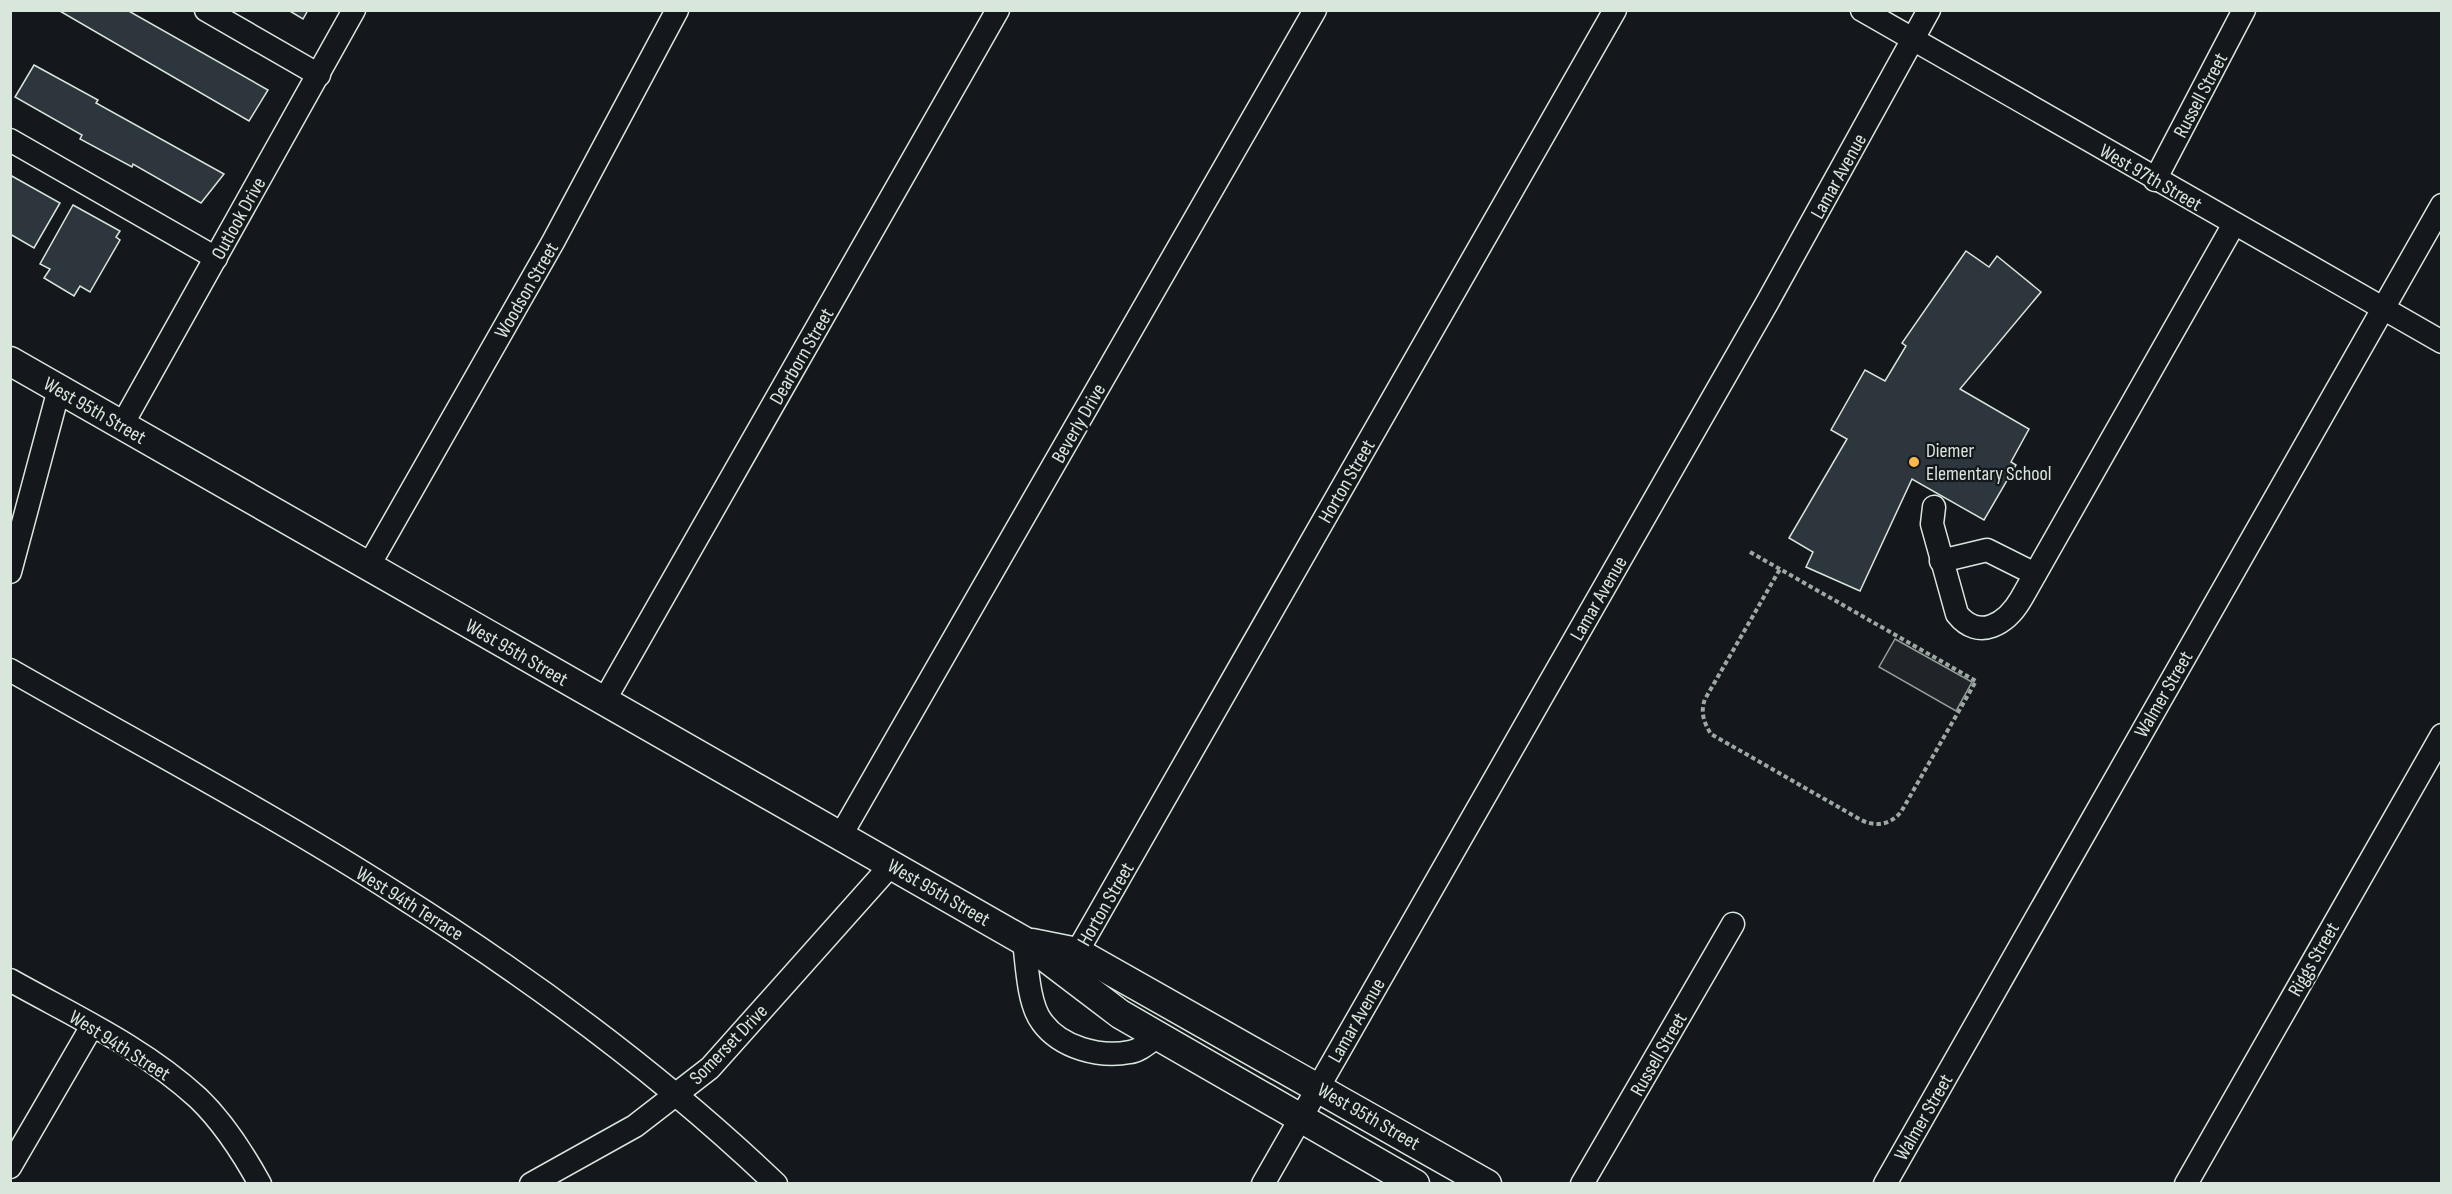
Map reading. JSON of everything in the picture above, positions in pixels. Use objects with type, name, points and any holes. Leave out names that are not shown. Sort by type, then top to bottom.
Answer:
[{"type":"main road","name":"West 95th Street","points":[[10,361],[1024,941],[1120,1014],[1415,1184]]},
{"type":"main road","name":"West 95th Street","points":[[1024,941],[1077,952],[1487,1184]]},
{"type":"street","points":[[206,10],[319,75]]},
{"type":"street","name":"Outlook Drive","points":[[122,425],[354,10]]},
{"type":"street","name":"Woodson Street","points":[[368,567],[553,242],[678,10]]},
{"type":"street","name":"Dearborn Street","points":[[604,701],[998,10]]},
{"type":"street","name":"Beverly Drive","points":[[841,836],[1315,10]]},
{"type":"street","name":"Horton Street","points":[[1077,952],[1615,10]]},
{"type":"street","name":"West 97th Street","points":[[1862,10],[2155,180],[2442,342]]},
{"type":"street","name":"Lamar Avenue","points":[[1263,1184],[1929,10]]},
{"type":"street","name":"Russell Street","points":[[2155,180],[2244,10]]},
{"type":"street","points":[[10,140],[216,258]]},
{"type":"street","name":"Walmer Street","points":[[1885,1184],[2442,205]]},
{"type":"street","points":[[1934,507],[1931,519],[1957,614],[1962,620],[1979,628],[1994,627],[2007,619],[2035,574],[2234,224]]},
{"type":"street","points":[[10,572],[59,388]]},
{"type":"street","points":[[1941,561],[1987,550],[2035,574]]},
{"type":"street","name":"West 94th Terrace","points":[[10,670],[400,896],[481,948],[604,1037],[712,1123],[776,1184]]},
{"type":"street","name":"Riggs Street","points":[[2186,1184],[2442,735]]},
{"type":"street","name":"Somerset Drive","points":[[531,1184],[635,1126],[710,1068],[891,865]]},
{"type":"street","name":"Russell Street","points":[[1582,1184],[1733,924]]},
{"type":"street","points":[[1024,941],[1030,991],[1041,1022],[1066,1043],[1101,1055],[1132,1052],[1158,1036]]},
{"type":"street","name":"West 94th Street","points":[[10,980],[165,1070],[199,1100],[230,1136],[260,1184]]},
{"type":"street","points":[[10,1167],[92,1026]]},
{"type":"path","points":[[1750,552],[1780,569],[1976,681],[1901,812],[1889,822],[1873,824],[1861,820],[1711,734],[1704,722],[1702,711],[1705,699],[1780,569]]},
{"type":"shaded area","points":[[1895,639],[1972,682],[1956,711],[1879,667]]},
{"type":"building","points":[[58,10],[127,10],[268,90],[249,121]]},
{"type":"building","points":[[288,10],[308,10],[303,19]]},
{"type":"building","points":[[34,65],[98,100],[96,103],[224,174],[201,203],[133,164],[132,167],[80,139],[82,135],[15,97]]},
{"type":"building","points":[[10,175],[60,203],[34,248],[10,234]]},
{"type":"building","points":[[73,205],[120,231],[116,237],[120,240],[90,292],[80,286],[74,296],[44,278],[50,269],[40,264]]},
{"type":"building","points":[[1966,251],[1989,267],[1997,256],[2041,292],[1960,389],[2029,429],[2011,462],[2016,465],[1984,520],[1912,479],[1860,591],[1806,567],[1813,552],[1789,538],[1847,439],[1831,430],[1865,370],[1885,381],[1906,346],[1902,343]]},
{"type":"place","name":"Diemer Elementary School","points":[[1914,462]]}]
